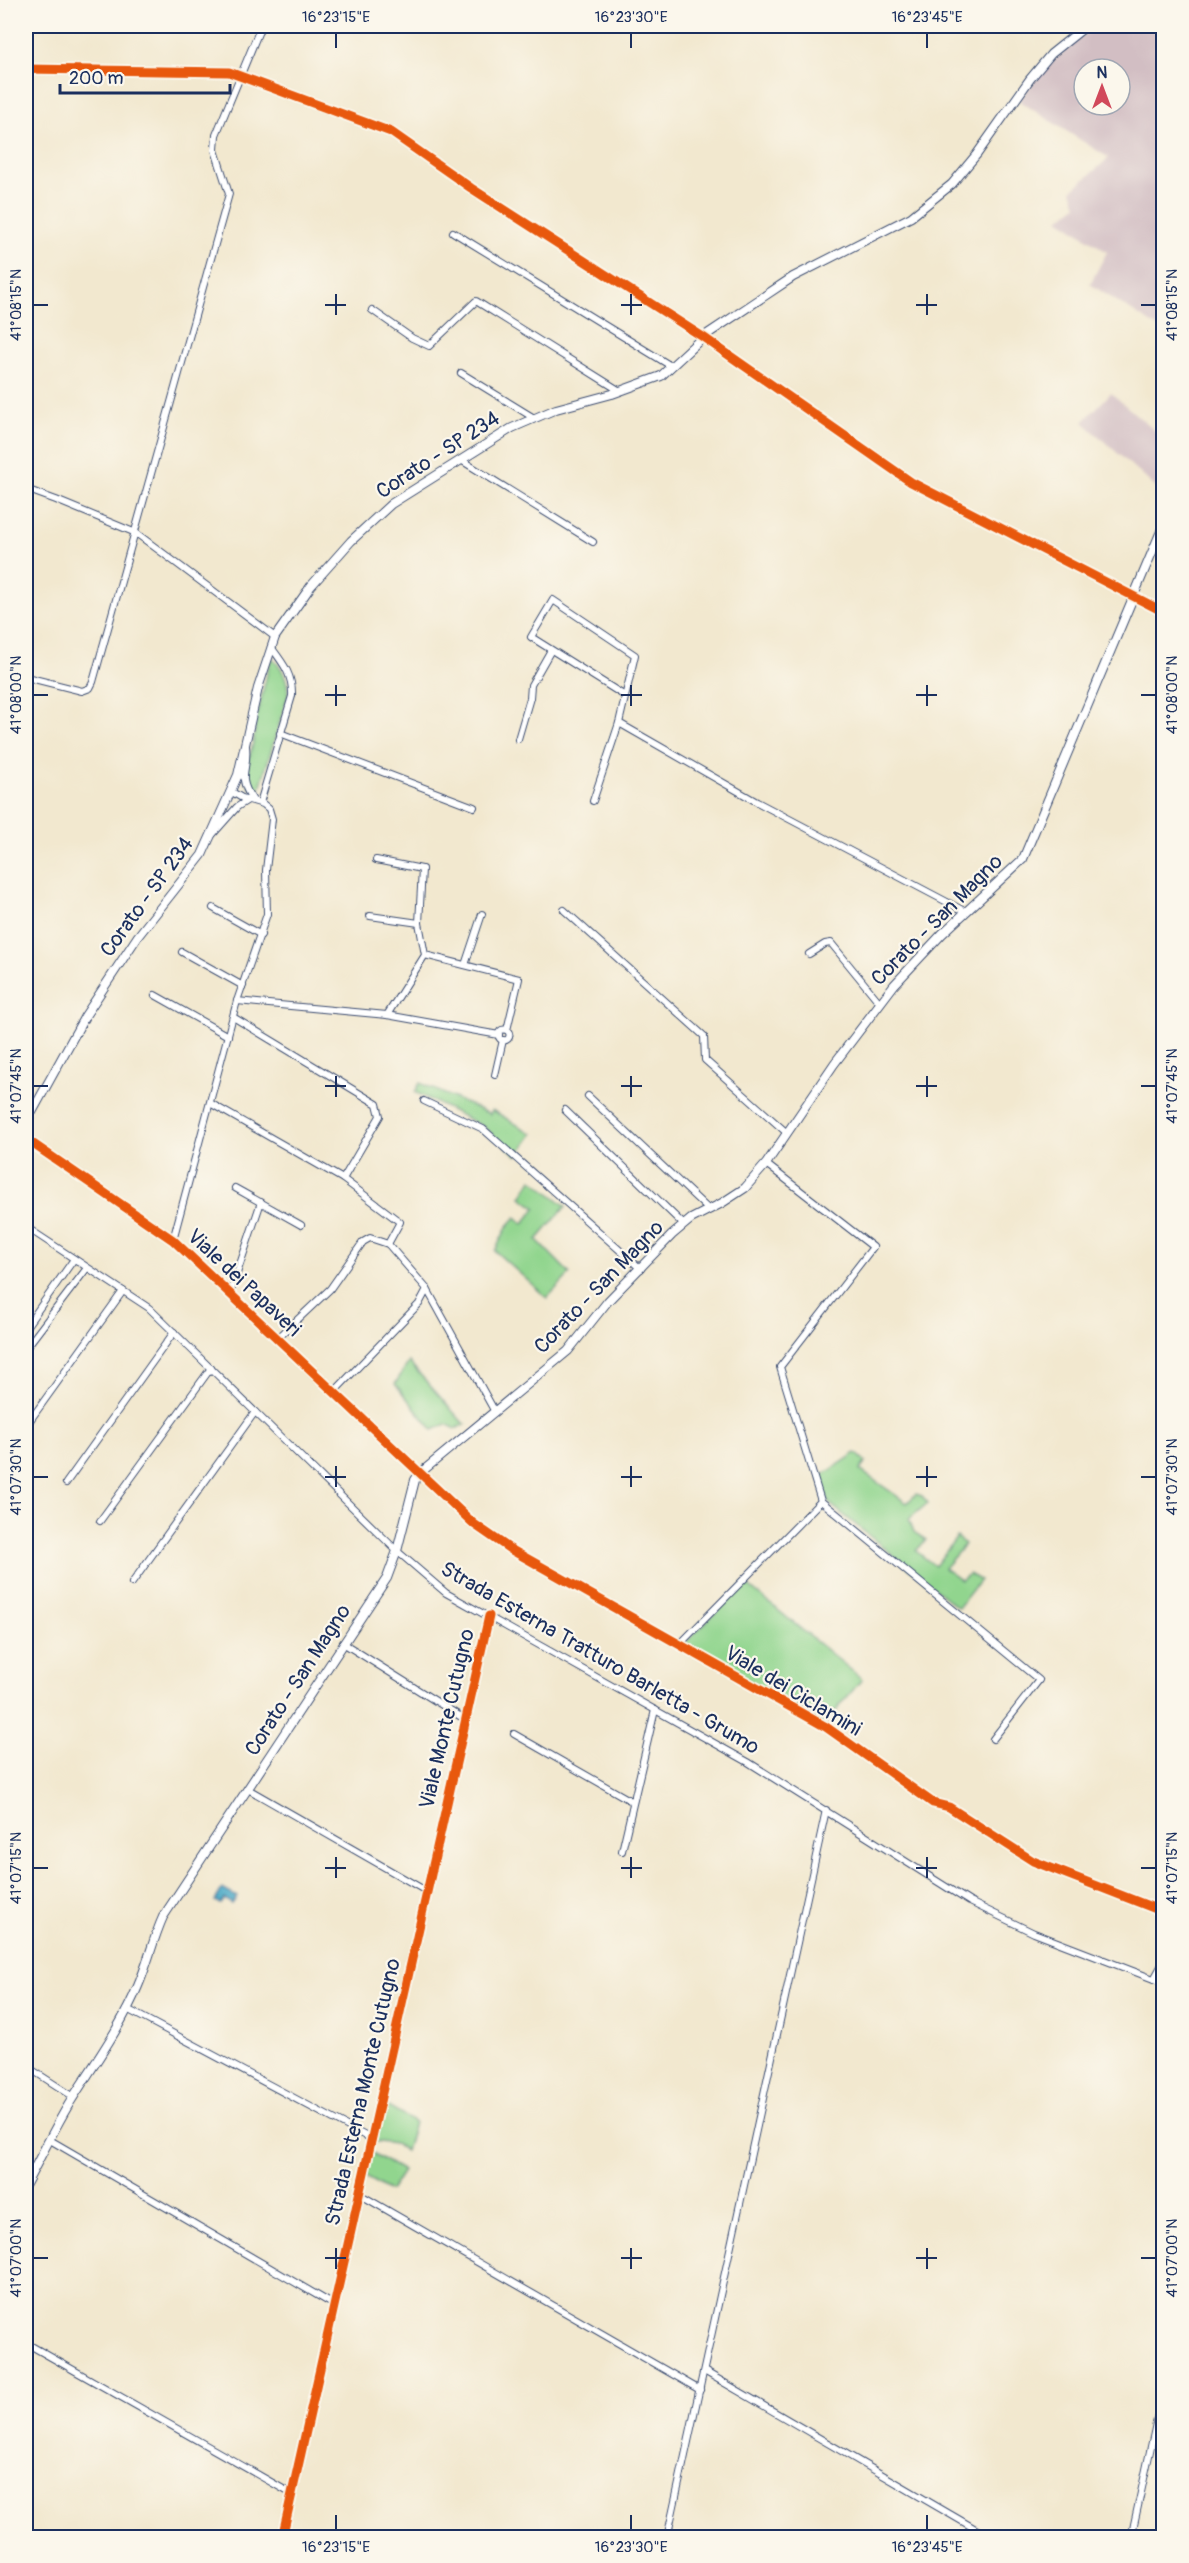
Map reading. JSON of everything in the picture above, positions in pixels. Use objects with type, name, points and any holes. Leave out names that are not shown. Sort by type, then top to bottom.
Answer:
[{"type":"main road","name":"Corato - SP 234","points":[[26,1123],[85,1016],[138,936],[202,855],[213,834],[232,792],[246,746],[258,688],[275,637],[311,586],[359,534],[391,504],[512,428],[556,409],[620,391],[661,376],[703,337],[793,277],[911,217],[952,184],[977,154],[1030,79],[1052,54],[1086,26]]},
{"type":"main road","name":"Corato - San Magno","points":[[26,2184],[74,2097],[92,2071],[127,2009],[139,1985],[163,1917],[387,1578],[397,1551],[403,1518],[419,1474],[568,1351],[608,1301],[684,1225],[745,1188],[766,1164],[880,1003],[918,960],[1023,859],[1164,524]]},
{"type":"street","points":[[26,677],[82,691],[90,688],[136,533],[229,194],[215,150],[216,135],[261,26]]},
{"type":"street","points":[[453,232],[671,366]]},
{"type":"street","points":[[372,309],[412,338],[429,346],[476,301],[620,391]]},
{"type":"street","points":[[461,374],[534,418]]},
{"type":"street","points":[[461,460],[593,542]]},
{"type":"street","points":[[26,489],[136,533],[275,637]]},
{"type":"street","points":[[593,801],[619,723],[635,655],[553,600],[531,637],[625,696]]},
{"type":"street","points":[[260,803],[292,696],[292,683],[286,668],[271,647]]},
{"type":"street","points":[[518,739],[531,685],[551,650]]},
{"type":"street","points":[[619,723],[757,802],[966,912]]},
{"type":"street","points":[[280,733],[474,807]]},
{"type":"street","points":[[246,746],[247,758],[242,776],[244,787],[252,799]]},
{"type":"street","points":[[173,1240],[237,1001],[267,914],[266,870],[272,819],[268,809],[260,803],[242,798],[232,792]]},
{"type":"street","points":[[213,834],[237,807],[252,799]]},
{"type":"street","points":[[376,860],[422,869],[419,923],[425,955],[387,1015]]},
{"type":"street","points":[[213,908],[261,935]]},
{"type":"street","points":[[564,910],[704,1036],[705,1060],[787,1133]]},
{"type":"street","points":[[465,965],[482,914]]},
{"type":"street","points":[[370,916],[419,923]]},
{"type":"street","points":[[809,954],[831,943],[880,1003]]},
{"type":"street","points":[[183,952],[243,986]]},
{"type":"street","points":[[237,1001],[387,1015],[509,1038],[507,1030],[519,979],[425,955]]},
{"type":"street","points":[[155,995],[228,1036]]},
{"type":"street","points":[[233,1017],[377,1104],[380,1116],[343,1179]]},
{"type":"street","points":[[495,1075],[501,1037]]},
{"type":"street","points":[[588,1096],[709,1210]]},
{"type":"street","points":[[424,1101],[483,1129],[641,1269]]},
{"type":"street","points":[[210,1102],[343,1179],[400,1222],[388,1244]]},
{"type":"street","points":[[565,1110],[684,1225]]},
{"type":"street","name":"Viale dei Papaveri","points":[[26,1139],[173,1240],[419,1474]]},
{"type":"street","points":[[766,1164],[873,1247],[780,1367],[821,1501],[1039,1680],[993,1739]]},
{"type":"street","points":[[235,1188],[301,1225]]},
{"type":"street","points":[[230,1294],[261,1202]]},
{"type":"street","name":"Strada Esterna Tratturo Barletta - Grumo","points":[[26,1227],[149,1308],[397,1551],[446,1593],[655,1710],[826,1810],[970,1902],[1034,1933],[1164,1983]]},
{"type":"street","points":[[277,1339],[330,1289],[363,1242],[370,1238],[388,1244],[427,1289],[495,1412]]},
{"type":"street","points":[[26,1327],[74,1259]]},
{"type":"street","points":[[26,1348],[87,1268]]},
{"type":"street","points":[[334,1392],[418,1304],[427,1289]]},
{"type":"street","points":[[26,1426],[123,1291]]},
{"type":"street","points":[[66,1483],[174,1332]]},
{"type":"street","points":[[100,1521],[211,1368]]},
{"type":"street","points":[[132,1583],[255,1412]]},
{"type":"street","name":"Viale dei Ciclamini","points":[[419,1474],[474,1524],[510,1549],[826,1727],[933,1803],[949,1807],[1033,1862],[1164,1912]]},
{"type":"street","points":[[679,1645],[821,1501]]},
{"type":"street","name":"Viale Monte Cutugno","points":[[441,1830],[489,1616]]},
{"type":"street","points":[[343,1644],[466,1720]]},
{"type":"street","points":[[621,1851],[655,1710]]},
{"type":"street","points":[[514,1734],[633,1802]]},
{"type":"street","points":[[248,1789],[426,1891]]},
{"type":"street","points":[[667,2538],[826,1810]]},
{"type":"street","name":"Strada Esterna Monte Cutugno","points":[[282,2538],[441,1830]]},
{"type":"street","points":[[1154,1979],[1164,1961]]},
{"type":"street","points":[[127,2009],[371,2139]]},
{"type":"street","points":[[26,2066],[74,2097]]},
{"type":"street","points":[[50,2140],[334,2305]]},
{"type":"street","points":[[359,2194],[700,2390]]},
{"type":"street","points":[[26,2343],[292,2494]]},
{"type":"street","points":[[704,2371],[991,2538]]},
{"type":"street","points":[[1131,2538],[1164,2387]]},
{"type":"shaded area","points":[[1095,26],[1163,26],[1163,331],[1090,284],[1107,252],[1059,219],[1077,205],[1072,190],[1109,158],[1019,101],[1045,68]]},
{"type":"shaded area","points":[[1111,393],[1163,438],[1163,494],[1083,422]]},
{"type":"green space","points":[[271,657],[284,674],[288,695],[258,794],[251,788],[247,772]]},
{"type":"green space","points":[[420,1083],[490,1114],[492,1110],[533,1134],[517,1156],[484,1127],[415,1092]]},
{"type":"green space","points":[[532,1179],[566,1206],[537,1240],[570,1274],[547,1298],[495,1251],[507,1227],[516,1217],[523,1224],[536,1208],[521,1197]]},
{"type":"green space","points":[[409,1362],[465,1424],[456,1429],[446,1424],[433,1430],[395,1384]]},
{"type":"green space","points":[[856,1453],[866,1462],[860,1470],[907,1503],[916,1494],[922,1496],[928,1503],[909,1519],[914,1532],[926,1540],[916,1551],[935,1566],[957,1537],[965,1544],[944,1568],[961,1580],[969,1574],[980,1580],[958,1608],[829,1503],[820,1477]]},
{"type":"green space","points":[[745,1583],[862,1679],[825,1724],[683,1645]]},
{"type":"green space","points":[[381,2103],[414,2122],[406,2151],[395,2144],[373,2141]]},
{"type":"green space","points":[[370,2152],[403,2171],[390,2191],[365,2177]]},
{"type":"water","points":[[222,1889],[237,1897],[232,1904],[224,1899],[220,1904],[215,1901]]},
{"type":"cycle path","points":[[26,69],[229,72],[391,132],[471,188],[703,337],[911,482],[1164,612]]},
{"type":"cycle path","points":[[26,1139],[173,1240],[474,1524],[510,1549],[826,1727],[933,1803],[949,1807],[1033,1861],[1164,1912]]},
{"type":"cycle path","points":[[282,2538],[489,1616]]}]
